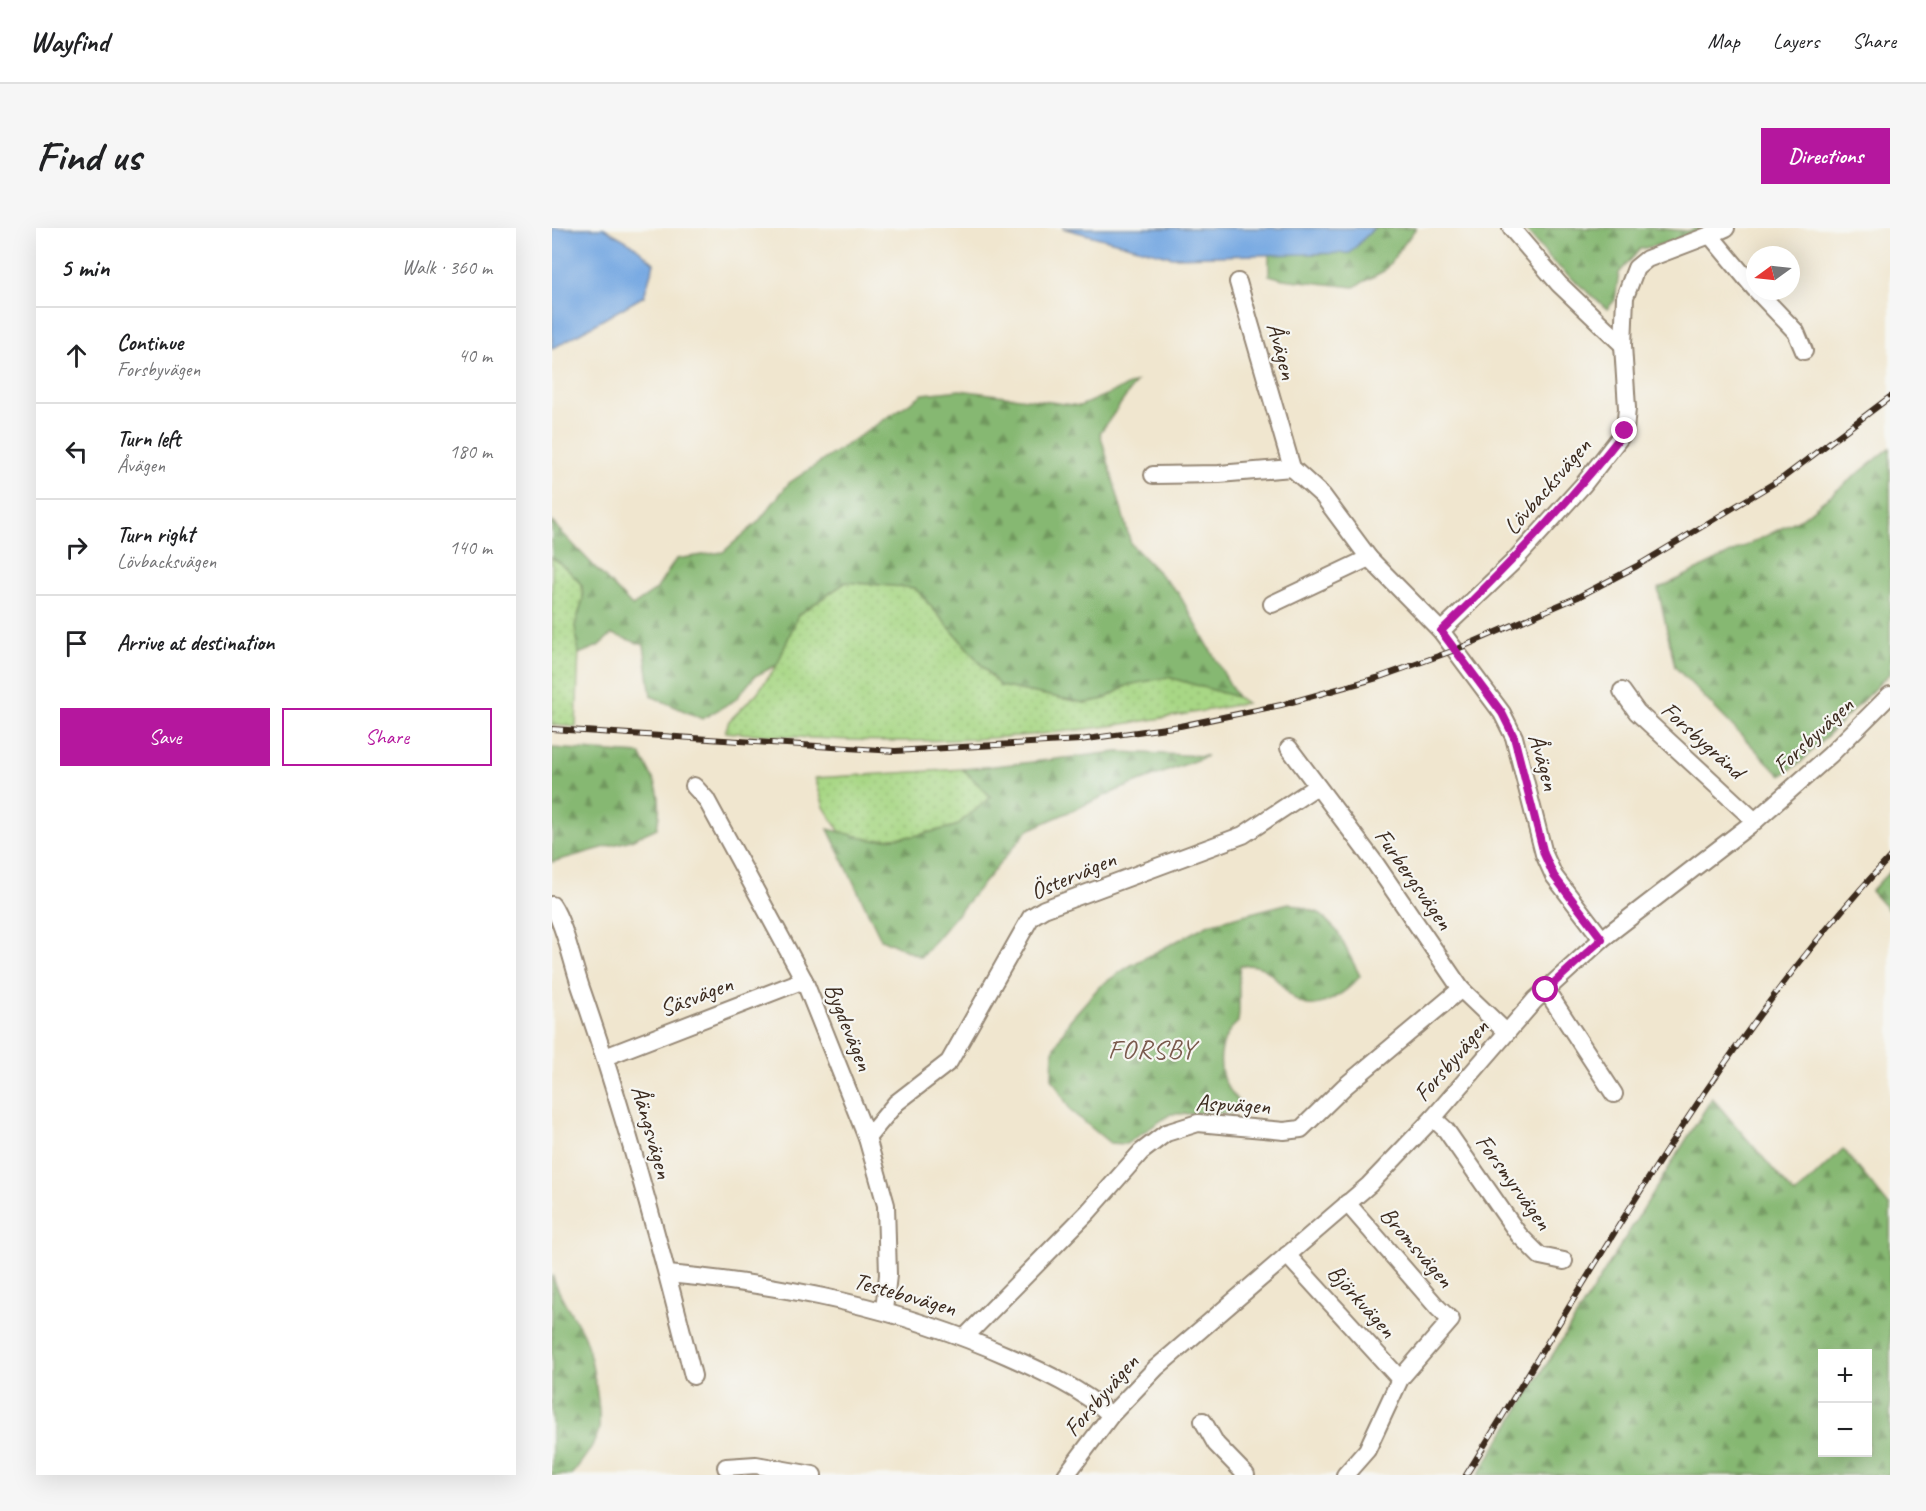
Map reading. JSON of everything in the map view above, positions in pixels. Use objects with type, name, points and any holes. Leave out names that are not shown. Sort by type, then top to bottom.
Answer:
[{"type":"street","points":[[1511,228],[1558,284],[1623,345]]},
{"type":"street","name":"Lövbacksvägen","points":[[1441,631],[1512,563],[1583,484],[1625,431],[1627,408],[1623,345],[1625,297],[1636,268],[1647,259],[1726,228]]},
{"type":"street","points":[[1710,235],[1746,278]]},
{"type":"street","name":"Åvägen","points":[[1238,282],[1292,468],[1323,496],[1369,558],[1441,631],[1502,713],[1514,737],[1544,854],[1554,876],[1602,939]]},
{"type":"street","points":[[1766,300],[1796,332],[1804,351]]},
{"type":"street","points":[[1153,475],[1219,474],[1292,468]]},
{"type":"street","points":[[1272,604],[1369,558]]},
{"type":"street","name":"Forsbygränd","points":[[1622,691],[1637,712],[1755,821]]},
{"type":"street","name":"Forsbyvägen","points":[[1066,1475],[1111,1415],[1156,1368],[1369,1185],[1433,1118],[1506,1032],[1546,990],[1602,939],[1755,821],[1830,755],[1890,695]]},
{"type":"street","name":"Furbergsvägen","points":[[1289,748],[1375,862],[1461,989],[1506,1032]]},
{"type":"street","name":"Bygdevägen","points":[[694,786],[706,799],[804,980],[867,1138],[886,1205],[888,1275],[884,1310]]},
{"type":"street","name":"Östervägen","points":[[867,1138],[896,1103],[949,1062],[1031,917],[1044,909],[1243,835],[1317,786]]},
{"type":"street","name":"Åängsvägen","points":[[552,905],[559,914],[569,953],[605,1057],[668,1274],[693,1376]]},
{"type":"street","name":"Säsvägen","points":[[605,1057],[804,980]]},
{"type":"street","name":"Aspvägen","points":[[965,1337],[1088,1212],[1141,1152],[1166,1133],[1198,1123],[1284,1131],[1301,1129],[1344,1087],[1461,989]]},
{"type":"street","points":[[1546,990],[1614,1094]]},
{"type":"street","name":"Forsmyrvägen","points":[[1433,1118],[1446,1130],[1519,1235],[1540,1256],[1564,1261]]},
{"type":"street","name":"Bromsvägen","points":[[1347,1203],[1451,1320]]},
{"type":"street","name":"Björkvägen","points":[[1287,1255],[1400,1379]]},
{"type":"street","name":"Testebovägen","points":[[668,1274],[796,1291],[884,1310],[965,1337],[1053,1376],[1111,1415]]},
{"type":"street","name":"Björkvägen","points":[[1345,1475],[1367,1450],[1400,1379],[1451,1320]]},
{"type":"street","points":[[1203,1421],[1216,1444],[1246,1475]]},
{"type":"street","points":[[726,1467],[756,1465],[813,1475]]},
{"type":"green space","points":[[1374,228],[1416,228],[1384,271],[1354,287],[1283,279],[1269,275],[1269,254],[1349,253]]},
{"type":"green space","points":[[1524,228],[1653,228],[1688,231],[1696,228],[1716,228],[1679,241],[1640,249],[1619,273],[1615,300],[1607,309],[1552,261]]},
{"type":"green space","points":[[1136,382],[1100,433],[1131,544],[1179,594],[1237,697],[1168,677],[1128,685],[1104,699],[1085,703],[1000,686],[915,588],[846,582],[798,615],[777,665],[755,676],[735,700],[702,719],[651,696],[644,645],[612,634],[598,646],[579,654],[575,626],[583,599],[582,585],[552,557],[552,522],[632,606],[656,590],[676,559],[723,552],[758,522],[789,483],[923,394],[960,390],[1080,406]]},
{"type":"green space","points":[[1890,448],[1890,673],[1800,763],[1781,776],[1675,667],[1658,589],[1802,518]]},
{"type":"green space","points":[[552,557],[582,585],[583,599],[575,626],[579,648],[576,727],[552,725]]},
{"type":"green space","points":[[847,582],[915,588],[1000,686],[1085,703],[1104,699],[1128,685],[1168,677],[1237,697],[1246,703],[1159,719],[1071,731],[982,739],[872,741],[725,732],[729,721],[757,693],[777,665],[798,615]]},
{"type":"green space","points":[[552,748],[640,754],[659,797],[657,828],[631,840],[552,862]]},
{"type":"green space","points":[[1119,752],[1207,756],[1118,790],[1028,830],[921,957],[881,939],[828,829],[874,840],[914,836],[956,826],[991,797],[963,769]]},
{"type":"green space","points":[[963,769],[992,797],[956,826],[914,836],[874,840],[840,832],[824,807],[815,778]]},
{"type":"green space","points":[[1890,871],[1890,912],[1871,891]]},
{"type":"green space","points":[[1289,903],[1319,913],[1337,931],[1360,976],[1331,1000],[1313,1005],[1296,1000],[1266,970],[1251,965],[1240,966],[1238,1022],[1228,1033],[1221,1054],[1223,1078],[1238,1102],[1232,1113],[1171,1114],[1126,1144],[1110,1143],[1071,1111],[1052,1078],[1053,1051],[1070,1020],[1100,986],[1128,967],[1209,924]]},
{"type":"green space","points":[[1712,1098],[1795,1195],[1843,1149],[1890,1207],[1890,1475],[1478,1475]]},
{"type":"green space","points":[[552,1275],[558,1291],[582,1332],[592,1365],[597,1393],[598,1434],[588,1453],[571,1475],[552,1475]]},
{"type":"water","points":[[552,228],[604,228],[632,244],[654,263],[644,296],[552,349]]},
{"type":"water","points":[[1062,228],[1374,228],[1350,253],[1172,257]]},
{"type":"railway","points":[[552,729],[895,751],[1080,740],[1180,726],[1281,705],[1377,678],[1455,650],[1578,597],[1637,566],[1784,477],[1890,397]]},
{"type":"railway","points":[[1466,1475],[1663,1155],[1715,1077],[1828,927],[1890,857]]},
{"type":"district","name":"FORSBY","points":[[1152,1049]]},
{"type":"route","points":[[1546,990],[1602,939],[1554,876],[1544,854],[1514,737],[1502,713],[1441,631],[1512,563],[1583,484],[1625,431]]}]
